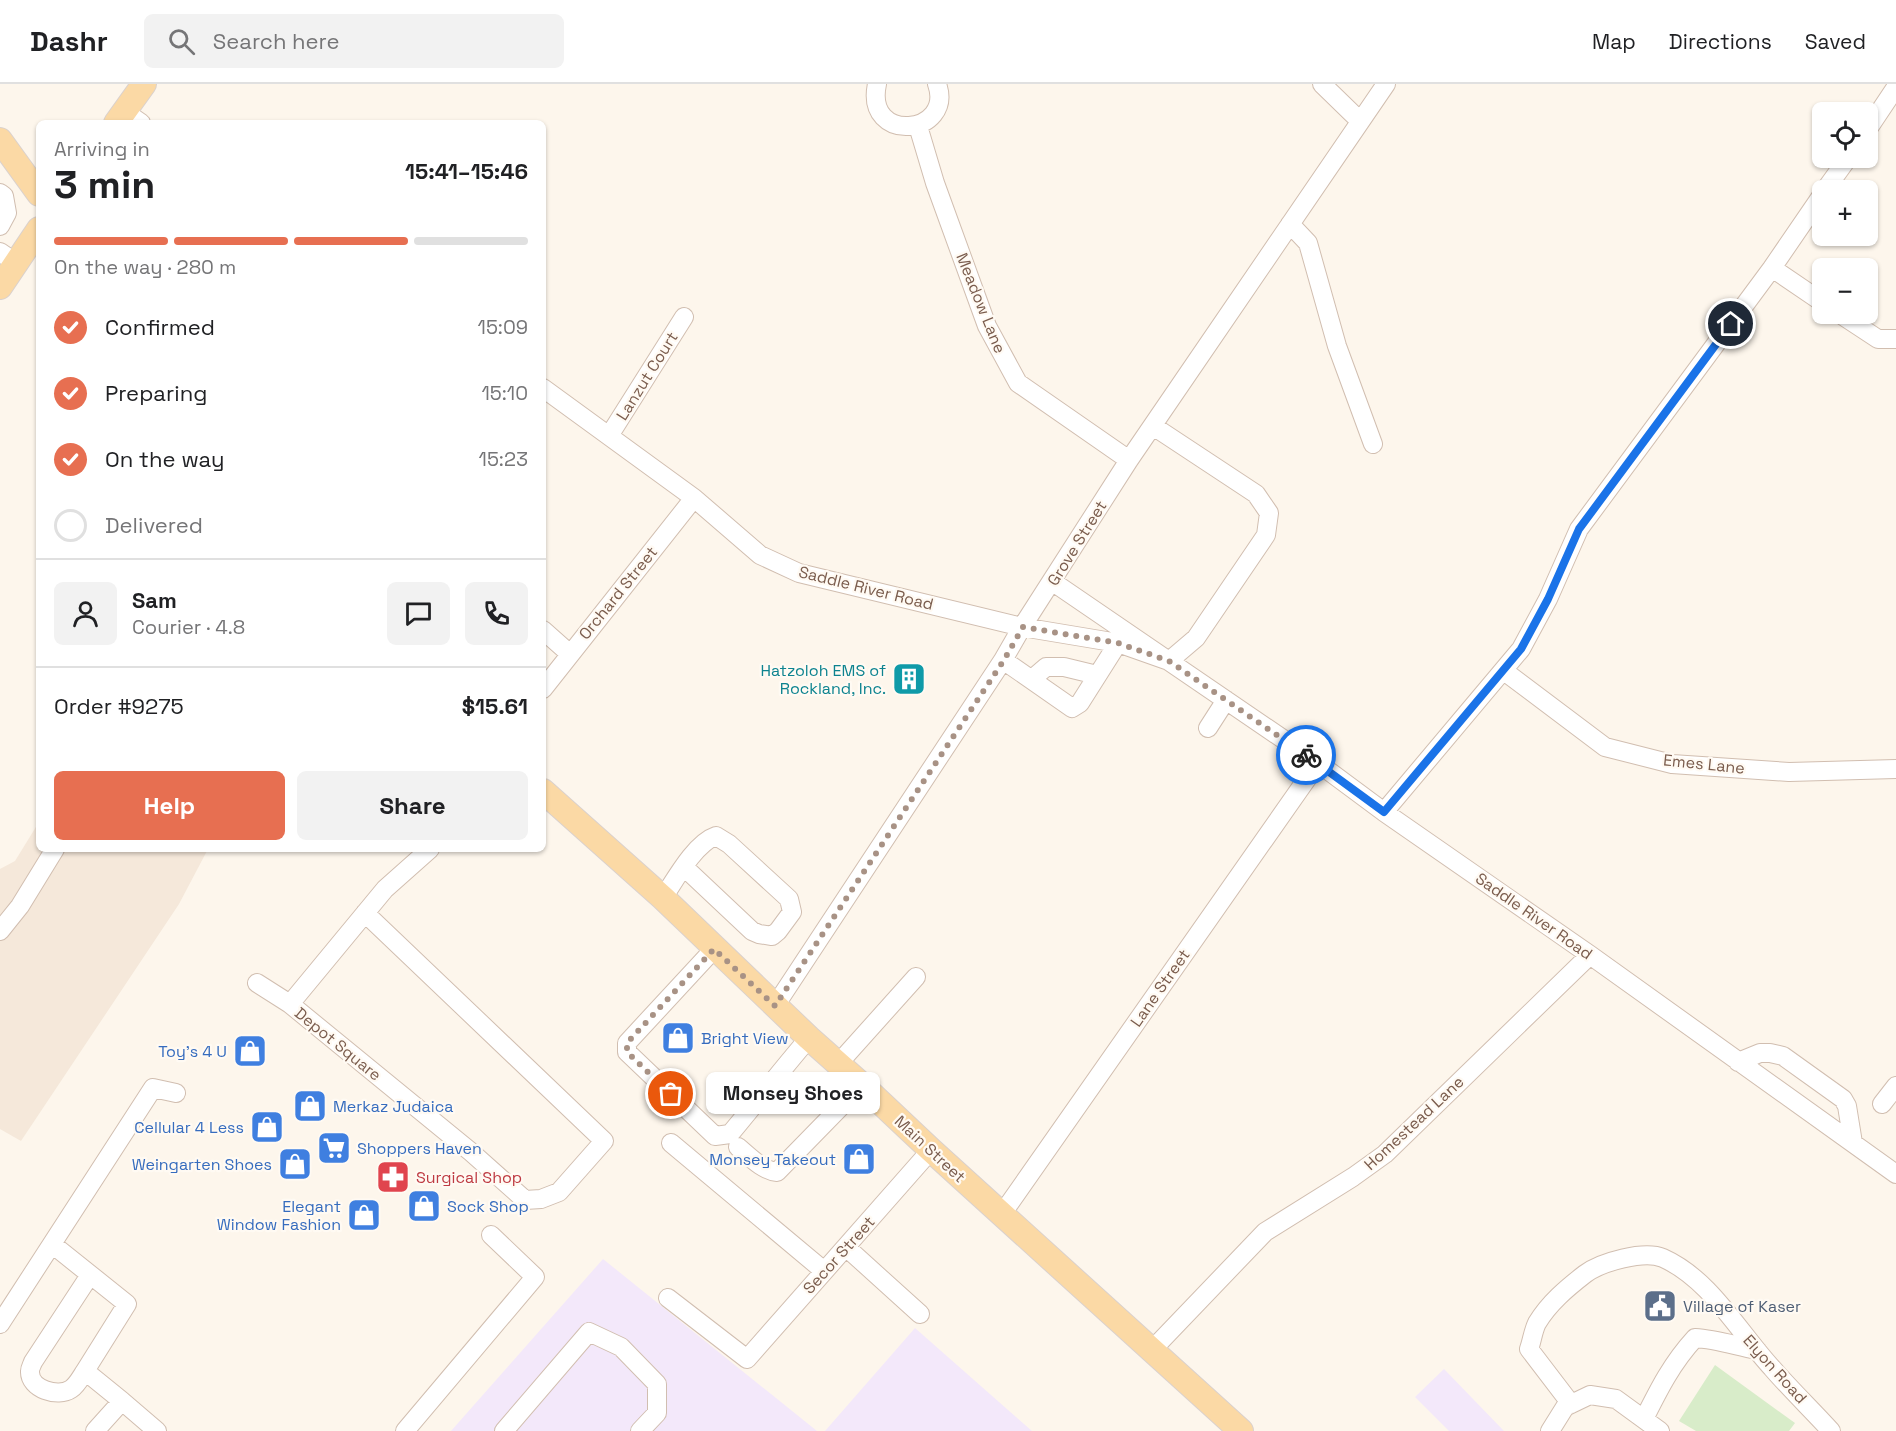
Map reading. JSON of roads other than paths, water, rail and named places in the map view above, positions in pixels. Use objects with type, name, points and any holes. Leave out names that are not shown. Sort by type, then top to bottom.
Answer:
[{"type":"main road","points":[[127,119],[144,84]]},
{"type":"main road","points":[[0,140],[36,190]]},
{"type":"main road","points":[[0,287],[8,258],[36,232]]},
{"type":"main road","name":"Main Street","points":[[546,794],[663,898],[714,949],[931,1150],[1241,1431]]},
{"type":"street","points":[[877,84],[875,95],[881,114],[888,122],[908,128],[918,126],[935,112],[939,101],[937,84]]},
{"type":"street","points":[[1322,84],[1360,121]]},
{"type":"street","name":"Grove Street","points":[[775,1006],[1004,660],[1129,460],[1386,84]]},
{"type":"street","points":[[1878,114],[1896,87]]},
{"type":"street","name":"Meadow Lane","points":[[918,126],[935,183],[987,326],[1018,383],[1129,460]]},
{"type":"street","points":[[0,193],[4,196],[7,213],[0,226]]},
{"type":"street","points":[[1384,812],[1521,649],[1548,599],[1579,529],[1772,268],[1812,210]]},
{"type":"street","points":[[1290,224],[1308,243],[1337,346],[1373,444]]},
{"type":"street","points":[[1772,268],[1812,295]]},
{"type":"street","name":"Lanzut Court","points":[[609,436],[684,317]]},
{"type":"street","points":[[1855,324],[1878,339],[1896,339]]},
{"type":"street","name":"Saddle River Road","points":[[546,390],[694,498],[760,555],[799,573],[1023,627],[1118,643],[1169,661]]},
{"type":"street","points":[[1153,426],[1256,494],[1269,513],[1266,535],[1196,638],[1169,661]]},
{"type":"street","name":"Orchard Street","points":[[546,685],[694,498]]},
{"type":"street","name":"Saddle River Road","points":[[1053,582],[1318,763],[1384,812],[1894,1170]]},
{"type":"street","points":[[546,633],[570,654]]},
{"type":"street","points":[[1004,660],[1072,708],[1080,703],[1118,643]]},
{"type":"street","points":[[1032,679],[1046,667],[1064,667],[1097,675]]},
{"type":"street","name":"Emes Lane","points":[[1504,671],[1605,747],[1672,764],[1789,772],[1896,769]]},
{"type":"street","points":[[1208,728],[1226,700]]},
{"type":"street","name":"Lane Street","points":[[1002,1214],[1318,763]]},
{"type":"street","points":[[663,898],[684,867],[708,838],[716,836],[729,844],[789,899],[792,912],[772,936],[759,934],[752,931],[684,867]]},
{"type":"street","points":[[0,931],[20,906],[53,852]]},
{"type":"street","points":[[290,1004],[385,889],[427,852]]},
{"type":"street","name":"Depot Square","points":[[257,983],[290,1004],[471,1152],[525,1200],[542,1199],[559,1192],[604,1141],[365,913]]},
{"type":"street","points":[[714,949],[627,1043],[627,1052],[715,1136],[730,1134],[809,1038]]},
{"type":"street","name":"Homestead Lane","points":[[1151,1351],[1264,1232],[1353,1178],[1385,1154],[1590,955]]},
{"type":"street","points":[[838,1064],[916,977]]},
{"type":"street","points":[[1738,1062],[1760,1053],[1783,1056],[1843,1099],[1849,1113],[1853,1143]]},
{"type":"street","points":[[738,1147],[762,1166],[777,1172],[862,1085]]},
{"type":"street","points":[[1882,1104],[1896,1086]]},
{"type":"street","points":[[0,1324],[153,1088],[176,1093]]},
{"type":"street","points":[[672,1143],[824,1271]]},
{"type":"street","name":"Secor Street","points":[[668,1298],[747,1359],[931,1150]]},
{"type":"street","points":[[405,1431],[536,1277],[491,1234]]},
{"type":"street","points":[[52,1244],[127,1304],[74,1387],[68,1391],[52,1393],[42,1389],[31,1377],[30,1371],[33,1362],[90,1275]]},
{"type":"street","points":[[847,1248],[920,1314]]},
{"type":"street","name":"Elyon Road","points":[[1571,1404],[1529,1349],[1536,1325],[1550,1304],[1593,1268],[1611,1261],[1641,1256],[1661,1257],[1683,1270],[1709,1292],[1756,1350],[1829,1430]]},
{"type":"street","points":[[504,1431],[589,1332],[621,1347],[657,1384],[657,1413],[640,1431]]},
{"type":"street","points":[[1644,1419],[1664,1378],[1678,1356],[1695,1338],[1713,1339],[1756,1350]]},
{"type":"street","points":[[85,1371],[157,1431]]},
{"type":"street","points":[[1550,1431],[1565,1407],[1590,1395],[1616,1399],[1660,1431]]},
{"type":"street","points":[[95,1431],[122,1401]]},
{"type":"place","name":"Hatzoloh EMS of Rockland, Inc.","points":[[909,679]]},
{"type":"place","name":"Bright View","points":[[678,1038]]},
{"type":"place","name":"Toy's 4 U","points":[[250,1051]]},
{"type":"place","name":"Monsey Shoes","points":[[671,1094]]},
{"type":"place","name":"Merkaz Judaica","points":[[310,1106]]},
{"type":"place","name":"Cellular 4 Less","points":[[267,1127]]},
{"type":"place","name":"Shoppers Haven","points":[[334,1148]]},
{"type":"place","name":"Monsey Takeout","points":[[859,1159]]},
{"type":"place","name":"Weingarten Shoes","points":[[295,1164]]},
{"type":"place","name":"Surgical Shop","points":[[393,1177]]},
{"type":"place","name":"Sock Shop","points":[[424,1206]]},
{"type":"place","name":"Elegant Window Fashion","points":[[364,1215]]},
{"type":"place","name":"Village of Kaser","points":[[1660,1306]]}]
